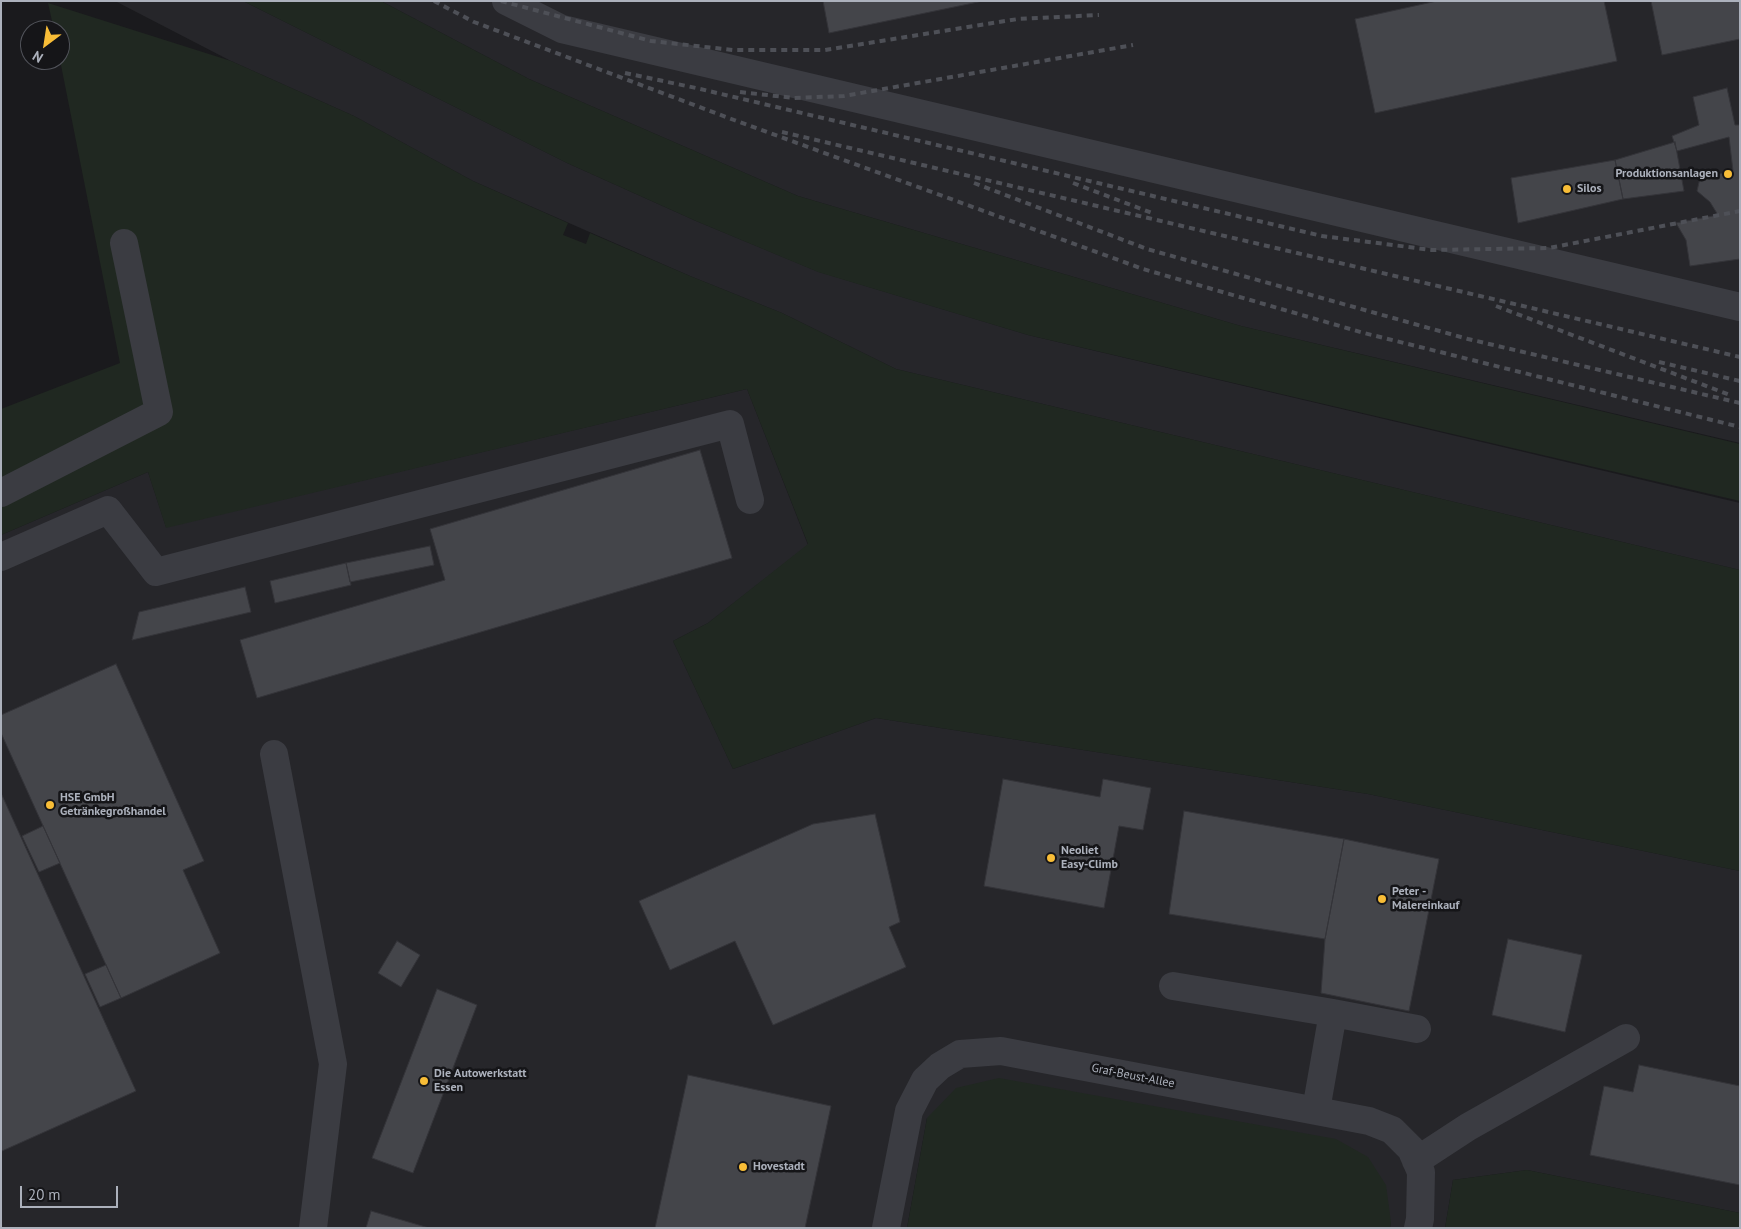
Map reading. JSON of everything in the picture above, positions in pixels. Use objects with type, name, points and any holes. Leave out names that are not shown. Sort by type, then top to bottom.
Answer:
[{"type":"street","points":[[506,1],[562,29],[1740,307]]},
{"type":"street","points":[[1,493],[159,412],[124,244]]},
{"type":"street","points":[[1,557],[108,510],[156,572],[730,424],[750,500]]},
{"type":"street","points":[[274,754],[333,1064],[313,1228]]},
{"type":"street","points":[[1172,986],[1417,1029]]},
{"type":"street","points":[[1316,1110],[1333,1013]]},
{"type":"street","points":[[1416,1160],[1468,1126],[1626,1038]]},
{"type":"street","name":"Graf-Beust-Allee","points":[[886,1228],[909,1111],[925,1080],[940,1066],[960,1054],[1001,1051],[1316,1110],[1369,1121],[1392,1130],[1411,1149],[1421,1172],[1420,1219],[1418,1228]]},
{"type":"shaded area","points":[[115,1],[243,1],[567,163],[696,221],[819,272],[1028,335],[1740,503],[1740,570],[896,369],[782,313],[690,276],[473,181],[354,116],[231,61]]},
{"type":"shaded area","points":[[243,1],[381,1],[529,79],[798,196],[1241,326],[1740,444],[1740,501],[1028,335],[818,272],[696,221],[567,163]]},
{"type":"shaded area","points":[[381,1],[1740,1],[1740,443],[1241,326],[798,196],[529,79]]},
{"type":"shaded area","points":[[48,3],[231,61],[354,116],[473,181],[568,223],[563,235],[586,244],[590,233],[782,313],[896,369],[1740,570],[1740,871],[1368,794],[876,718],[733,769],[673,641],[708,623],[808,544],[747,389],[166,528],[148,472],[1,535],[1,409],[120,363],[62,70],[70,70],[70,20],[52,20]]},
{"type":"shaded area","points":[[747,389],[808,545],[708,623],[673,641],[733,769],[876,718],[1368,794],[1740,871],[1740,1213],[1527,1170],[1453,1180],[1445,1228],[1390,1228],[1391,1222],[927,1118],[907,1228],[1,1228],[1,535],[148,472],[166,527]]},
{"type":"shaded area","points":[[999,1078],[1336,1139],[1368,1157],[1386,1185],[1391,1222],[1390,1228],[907,1228],[927,1118],[956,1088]]},
{"type":"shaded area","points":[[1527,1170],[1740,1213],[1740,1228],[1445,1228],[1453,1180]]},
{"type":"building","points":[[823,1],[983,1],[829,33]]},
{"type":"building","points":[[1437,1],[1604,1],[1617,61],[1375,113],[1355,19]]},
{"type":"building","points":[[1651,1],[1740,1],[1740,39],[1662,55]]},
{"type":"building","name":"Produktionsanlagen","points":[[1727,88],[1735,125],[1740,125],[1740,259],[1690,266],[1686,240],[1676,223],[1718,215],[1710,202],[1697,191],[1700,178],[1733,171],[1729,137],[1677,151],[1672,136],[1699,125],[1693,97]]},
{"type":"building","name":"Silos","points":[[1675,142],[1684,191],[1623,199],[1615,160]]},
{"type":"building","name":"Silos","points":[[1615,160],[1623,199],[1518,223],[1511,178]]},
{"type":"building","points":[[700,450],[732,558],[257,698],[240,640],[445,580],[430,529]]},
{"type":"building","points":[[430,546],[434,565],[350,582],[346,563]]},
{"type":"building","points":[[346,563],[351,585],[275,603],[270,581]]},
{"type":"building","points":[[245,587],[251,612],[132,640],[139,612]]},
{"type":"building","points":[[116,664],[204,861],[183,870],[220,953],[121,998],[1,733],[1,715]]},
{"type":"building","name":"Neoliet Easy-Climb","points":[[1003,779],[1100,797],[1103,779],[1151,788],[1143,830],[1119,826],[1104,908],[984,886]]},
{"type":"building","points":[[1,793],[136,1091],[2,1151],[1,1150]]},
{"type":"building","points":[[1184,811],[1344,839],[1325,939],[1169,914]]},
{"type":"building","points":[[875,814],[900,922],[889,927],[906,967],[773,1025],[735,941],[670,970],[639,901],[813,824]]},
{"type":"building","points":[[43,826],[60,863],[39,872],[22,836]]},
{"type":"building","name":"Peter - Malereinkauf","points":[[1344,839],[1439,859],[1409,1011],[1321,993],[1325,939]]},
{"type":"building","points":[[1508,939],[1582,955],[1565,1032],[1492,1015]]},
{"type":"building","points":[[397,941],[420,955],[401,987],[378,973]]},
{"type":"building","points":[[106,965],[121,998],[100,1007],[85,974]]},
{"type":"building","name":"Die Autowerkstatt Essen","points":[[437,989],[477,1005],[413,1173],[372,1158]]},
{"type":"building","points":[[1639,1065],[1740,1086],[1740,1185],[1590,1155],[1604,1086],[1633,1092]]},
{"type":"building","name":"Hovestadt","points":[[688,1075],[831,1106],[805,1228],[655,1228]]},
{"type":"building","points":[[371,1211],[429,1228],[366,1228]]},
{"type":"railway","points":[[434,1],[474,22],[734,120],[1143,269],[1364,333],[1740,427]]},
{"type":"railway","points":[[501,1],[651,41],[733,50],[825,50],[1018,19],[1099,15]]},
{"type":"railway","points":[[740,92],[794,98],[844,96],[1133,45]]},
{"type":"railway","points":[[625,73],[696,88],[1322,236],[1432,250],[1549,248],[1740,211]]},
{"type":"railway","points":[[782,132],[1740,357]]},
{"type":"railway","points":[[974,183],[1147,249],[1468,339],[1740,403]]},
{"type":"railway","points":[[1073,183],[1152,213]]},
{"type":"railway","points":[[1496,306],[1730,395]]},
{"type":"railway","points":[[1659,362],[1740,381]]},
{"type":"place","name":"Produktionsanlagen","points":[[1728,174]]},
{"type":"place","name":"Silos","points":[[1567,189]]},
{"type":"place","name":"HSE GmbH Getränkegroßhandel","points":[[50,805]]},
{"type":"place","name":"Neoliet Easy-Climb","points":[[1051,858]]},
{"type":"place","name":"Peter - Malereinkauf","points":[[1382,899]]},
{"type":"place","name":"Die Autowerkstatt Essen","points":[[424,1081]]},
{"type":"place","name":"Hovestadt","points":[[743,1167]]}]
